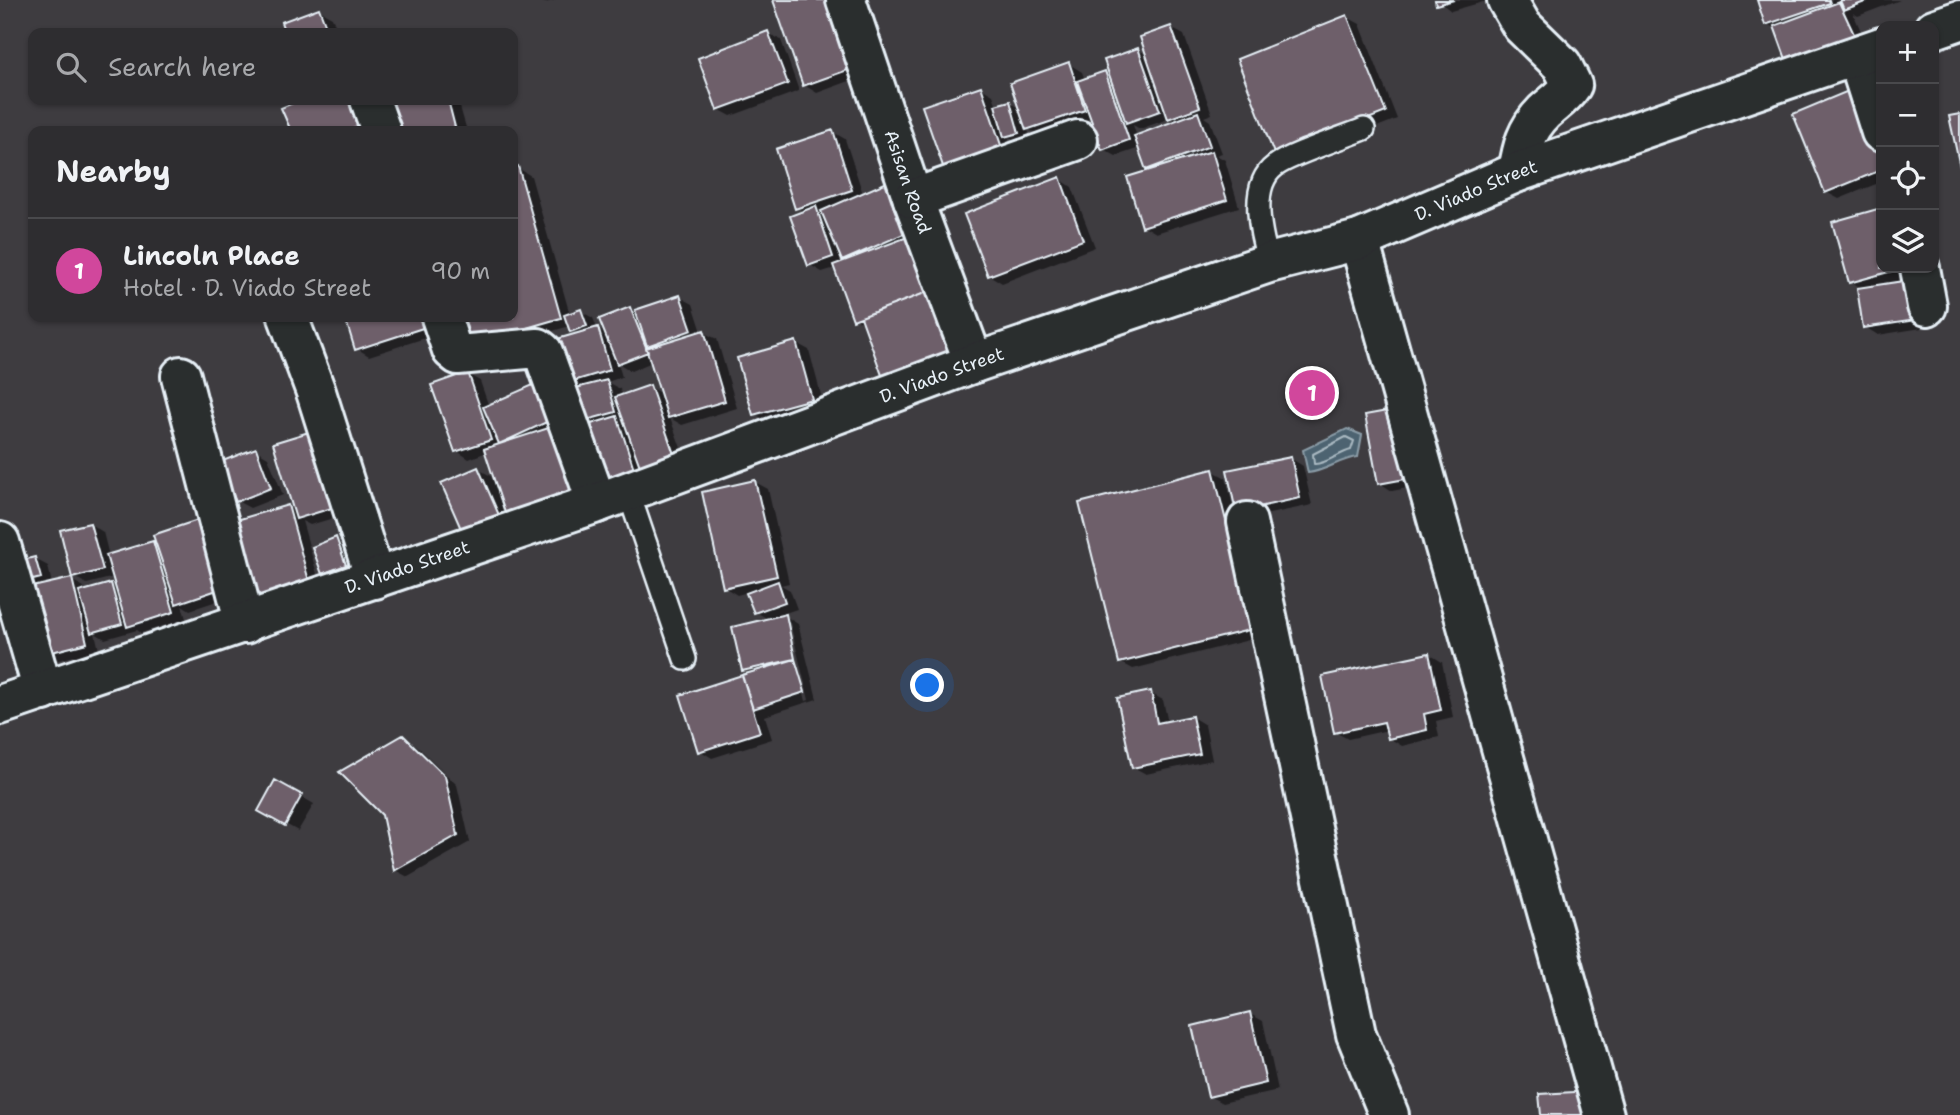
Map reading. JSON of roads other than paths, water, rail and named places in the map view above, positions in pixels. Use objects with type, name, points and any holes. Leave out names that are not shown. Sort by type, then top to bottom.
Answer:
[{"type":"street","name":"Asisan Road","points":[[846,0],[913,199],[974,363]]},
{"type":"street","points":[[1507,0],[1522,26],[1562,65],[1572,85],[1565,96],[1531,126],[1522,144],[1518,172]]},
{"type":"street","points":[[1939,27],[1960,20]]},
{"type":"street","points":[[1869,51],[1876,98]]},
{"type":"street","name":"D. Viado Street","points":[[0,705],[613,497],[974,363],[1269,263],[1359,240],[1518,172],[1869,51]]},
{"type":"street","points":[[372,105],[379,126]]},
{"type":"street","points":[[913,199],[1078,140]]},
{"type":"street","points":[[1359,240],[1604,1115]]},
{"type":"street","points":[[1921,273],[1927,306]]},
{"type":"street","points":[[290,322],[316,392],[375,579]]},
{"type":"street","points":[[443,322],[452,349],[458,355],[538,348],[543,352],[613,497]]},
{"type":"street","points":[[181,376],[245,624]]},
{"type":"street","points":[[1247,522],[1356,1034],[1389,1115]]},
{"type":"street","points":[[0,542],[43,691]]},
{"type":"lane","points":[[1269,263],[1264,245],[1260,188],[1274,166],[1364,129]]},
{"type":"lane","points":[[613,497],[685,659]]},
{"type":"water","points":[[1347,429],[1362,435],[1358,457],[1308,473],[1303,450]]},
{"type":"place","name":"Lincoln Place","points":[[1312,393]]}]
